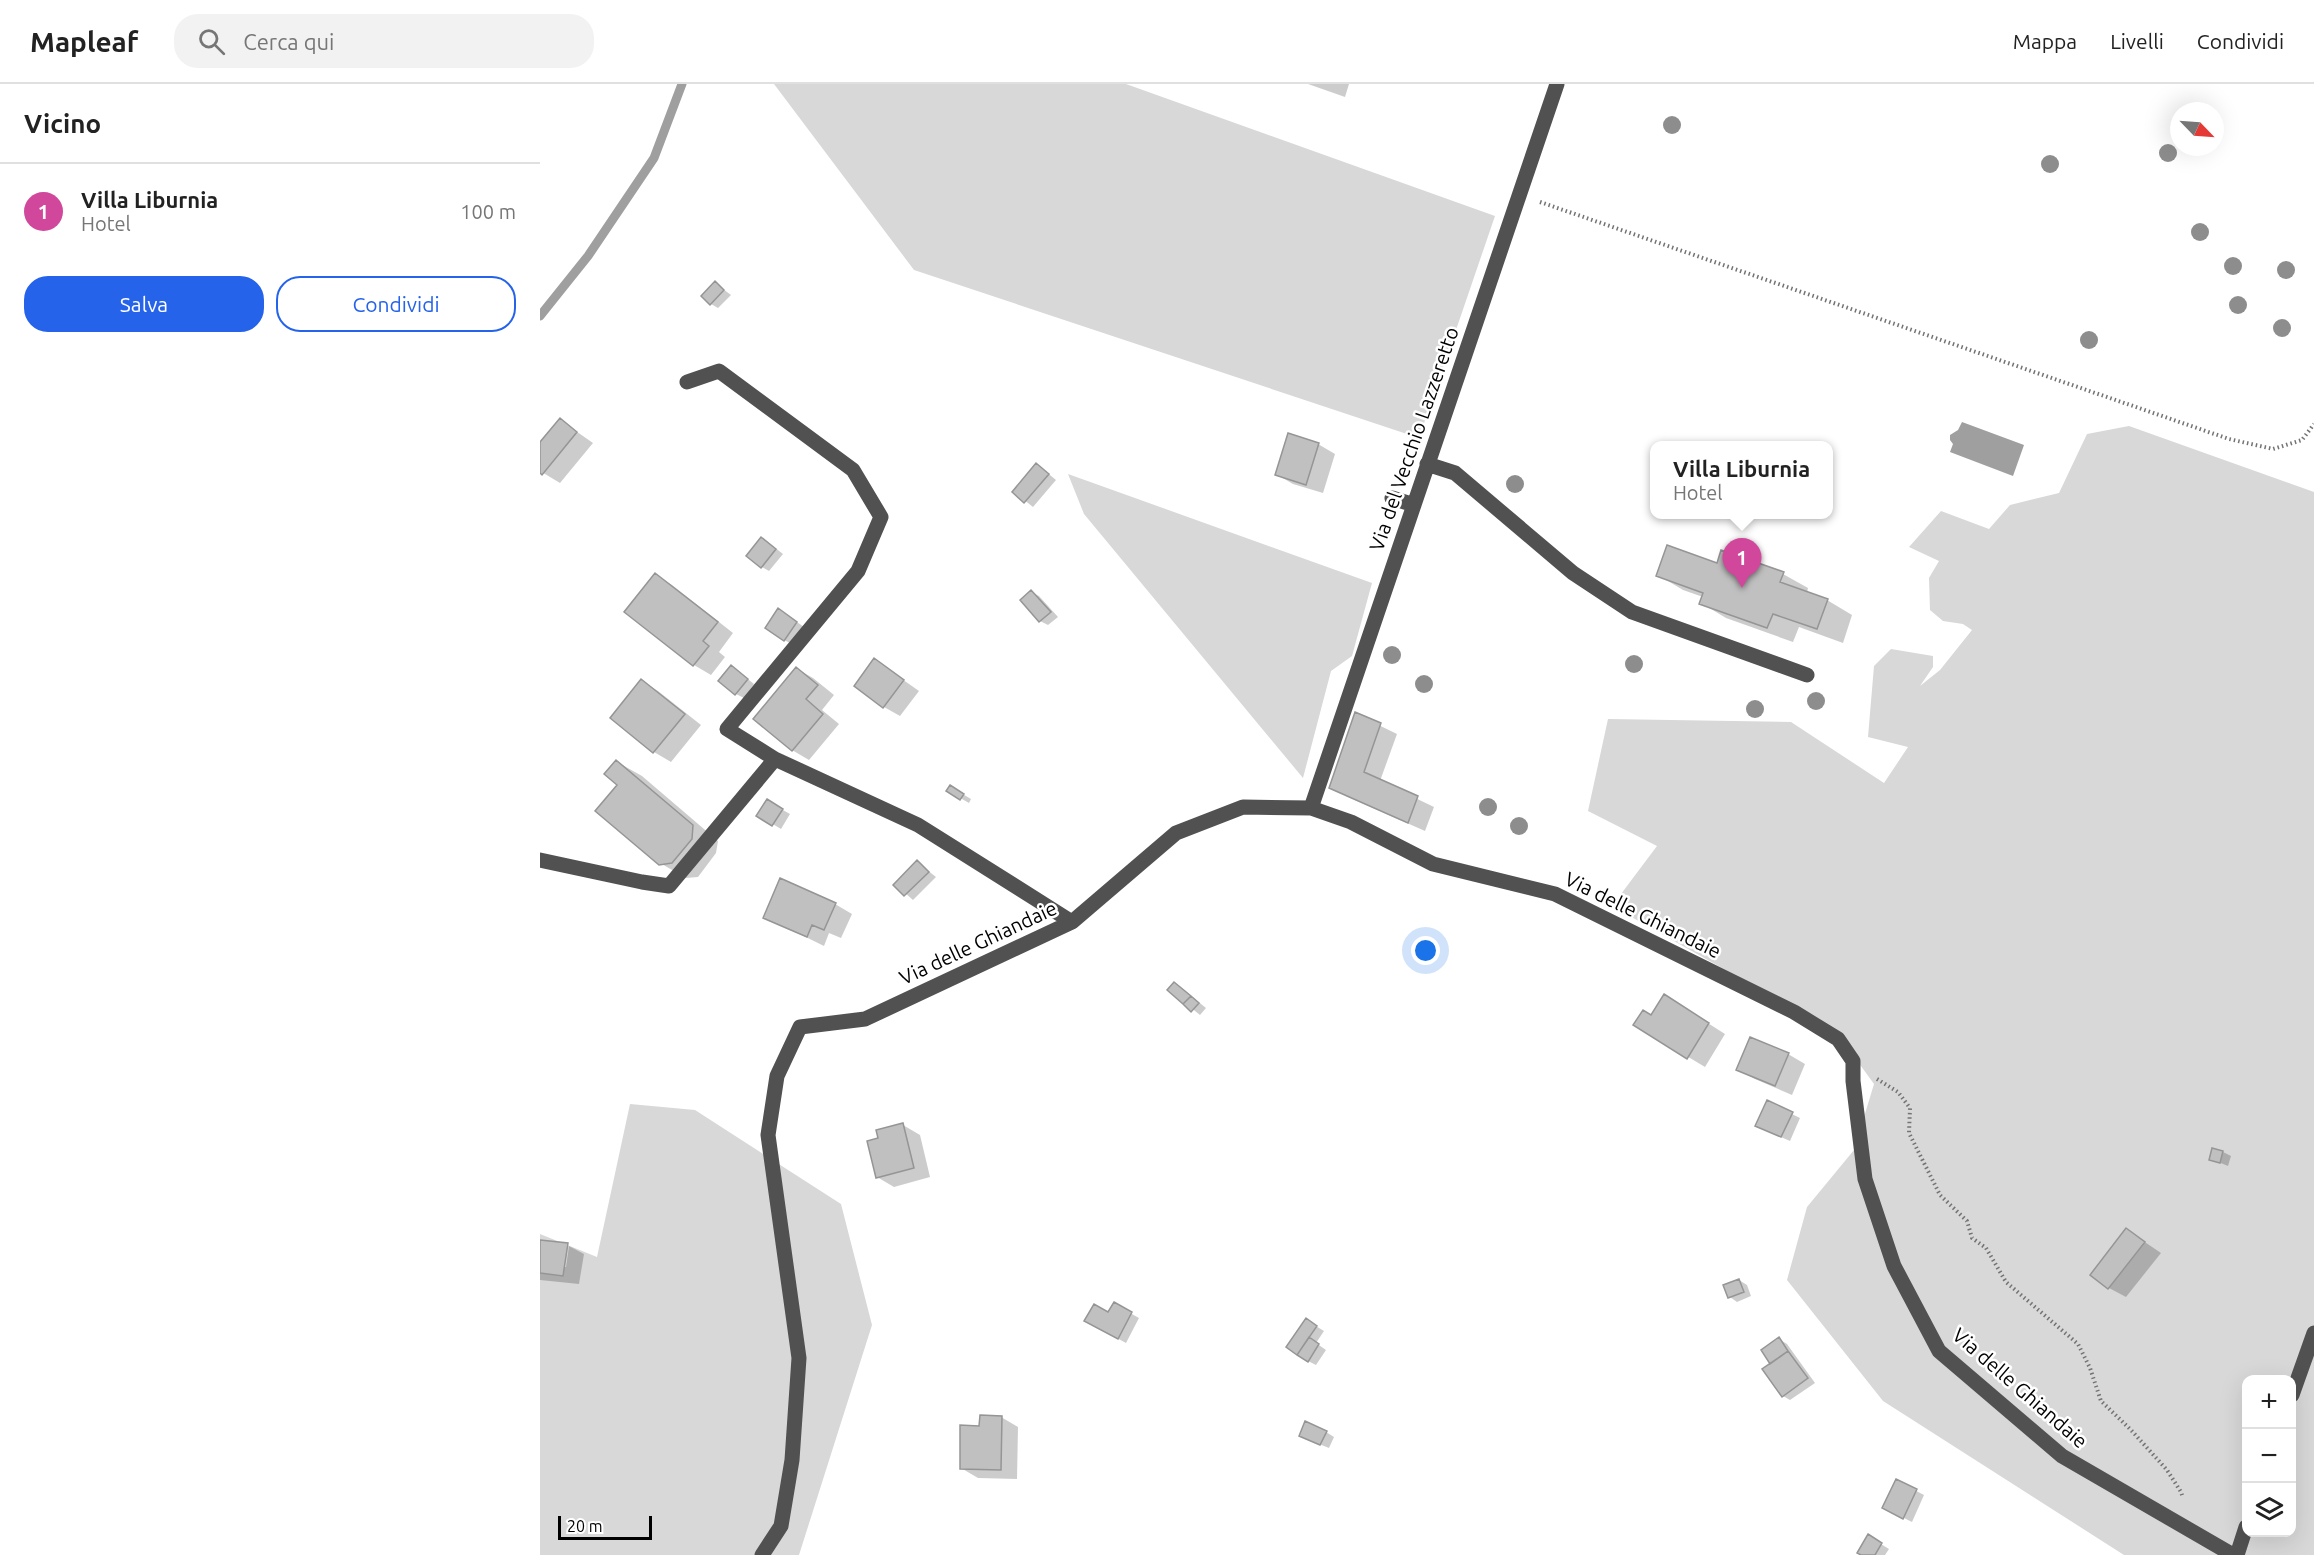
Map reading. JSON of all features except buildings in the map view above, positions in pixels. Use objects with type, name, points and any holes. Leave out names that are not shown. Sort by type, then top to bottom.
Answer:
[{"type":"street","name":"Via del Vecchio Lazzeretto","points":[[1311,808],[1557,84]]},
{"type":"street","points":[[687,382],[719,371],[853,470],[881,517],[858,571],[727,729],[775,759],[918,825],[1072,922]]},
{"type":"street","points":[[1427,464],[1455,473],[1574,573],[1632,612],[1807,675]]},
{"type":"street","points":[[1392,498],[1414,505]]},
{"type":"street","points":[[540,860],[669,886],[775,759]]},
{"type":"street","name":"Via delle Ghiandaie","points":[[762,1555],[781,1526],[792,1460],[799,1358],[768,1135],[777,1076],[800,1027],[865,1019],[1072,922],[1176,833],[1243,807],[1311,808],[1351,822],[1433,864],[1556,894],[1794,1012],[1838,1039],[1853,1061],[1853,1081],[1865,1179],[1894,1266],[1939,1351],[2062,1456],[2235,1555]]},
{"type":"street","points":[[2296,1384],[2314,1333]]},
{"type":"street","points":[[2235,1555],[2243,1537]]},
{"type":"path","points":[[1519,195],[2229,439],[2273,449],[2302,440],[2314,424]]},
{"type":"path","points":[[1874,1078],[1898,1092],[1910,1108],[1909,1132],[1940,1195],[1967,1221],[1972,1238],[1986,1248],[2006,1282],[2078,1344],[2090,1368],[2101,1401],[2167,1470],[2181,1492],[2184,1503]]},
{"type":"shaded area","points":[[774,84],[1126,84],[1495,216],[1419,438],[914,270]]},
{"type":"shaded area","points":[[1962,422],[2024,445],[2013,476],[1950,452],[1953,444],[1950,435],[1958,430]]},
{"type":"shaded area","points":[[2129,426],[2314,492],[2314,1555],[2124,1555],[1883,1401],[1787,1280],[1807,1207],[1854,1150],[1874,1084],[1837,1033],[1612,906],[1657,846],[1588,811],[1608,719],[1791,722],[1884,783],[1908,747],[1868,737],[1874,666],[1891,649],[1933,656],[1933,667],[1920,686],[1940,670],[1972,630],[1963,624],[1943,621],[1930,610],[1929,578],[1939,561],[1909,547],[1941,511],[1989,529],[2010,505],[2059,493],[2087,434]]},
{"type":"shaded area","points":[[1068,474],[1372,583],[1352,656],[1331,671],[1303,778],[1084,514]]},
{"type":"shaded area","points":[[630,1104],[695,1110],[841,1204],[872,1325],[799,1555],[540,1555],[540,1234],[597,1257]]},
{"type":"waterway","points":[[540,316],[588,256],[654,158],[682,84]]},
{"type":"place","name":"Villa Liburnia","points":[[1742,588]]}]
